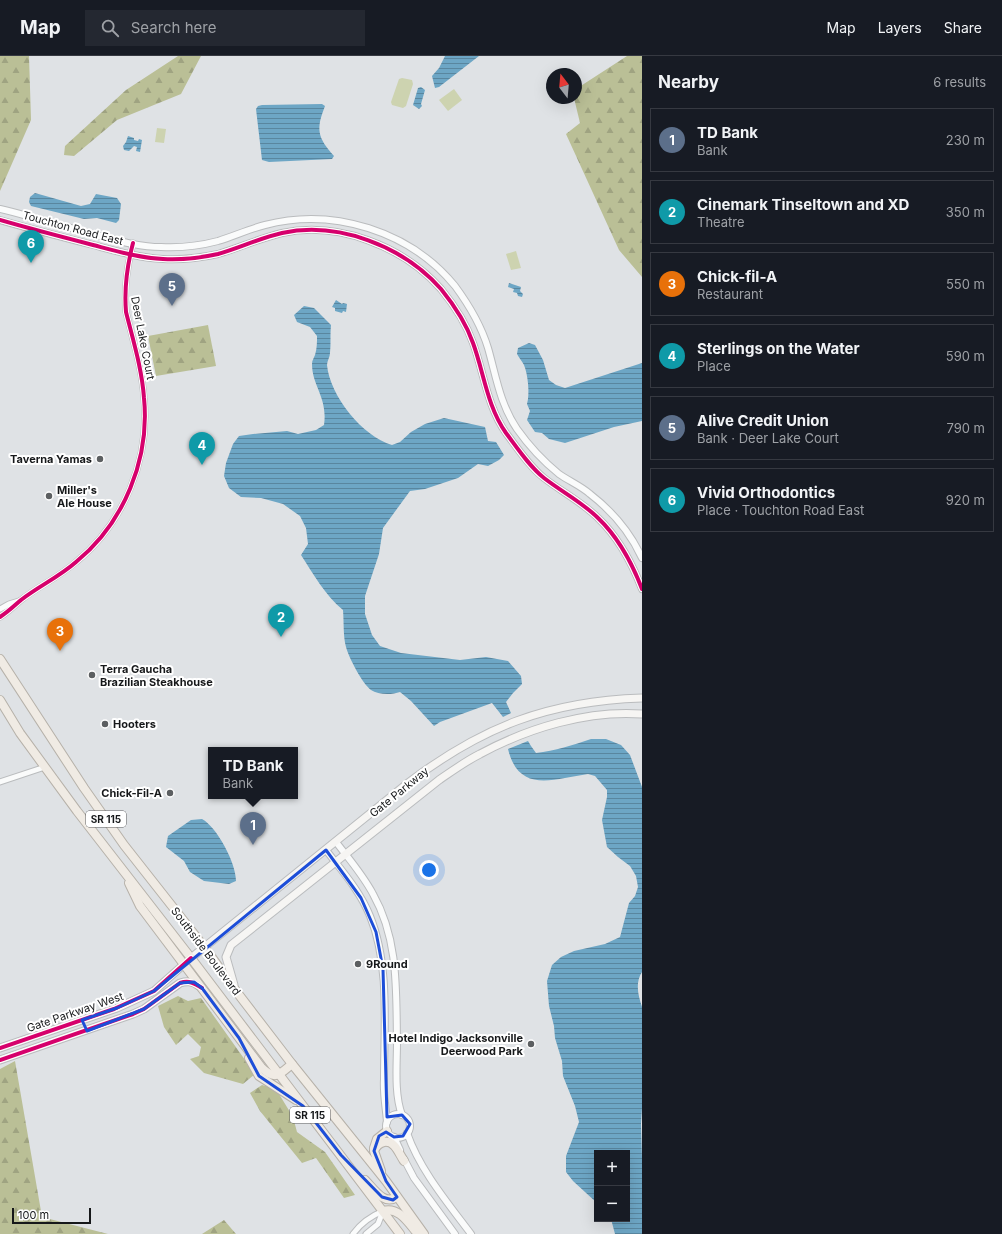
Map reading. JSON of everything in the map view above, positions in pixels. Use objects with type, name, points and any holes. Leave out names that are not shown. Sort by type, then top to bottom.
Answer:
[{"type":"highway","name":"Southside Boulevard","points":[[0,659],[44,729],[124,845],[205,948],[292,1064],[386,1180],[424,1234]]},
{"type":"highway","name":"Southside Boulevard","points":[[0,700],[20,733],[45,767],[192,958],[400,1234]]},
{"type":"highway","points":[[122,868],[140,906],[261,1068],[267,1074],[273,1076],[279,1075],[292,1064]]},
{"type":"highway","points":[[239,1038],[259,1076],[303,1106]]},
{"type":"highway","points":[[386,1180],[374,1149],[377,1138],[387,1131]]},
{"type":"highway","points":[[374,1149],[382,1143],[390,1143],[396,1146],[404,1161]]},
{"type":"highway","points":[[341,1155],[382,1197],[388,1200],[393,1200],[398,1197]]},
{"type":"highway","points":[[383,1211],[395,1211],[402,1216],[418,1234]]},
{"type":"main road","name":"Gate Parkway","points":[[192,958],[431,766],[471,741],[497,728],[531,715],[556,708],[601,700],[642,698]]},
{"type":"main road","name":"Gate Parkway","points":[[236,991],[226,958],[231,945],[439,780],[472,758],[526,733],[582,718],[612,714],[642,714]]},
{"type":"main road","name":"Gate Parkway West","points":[[0,1048],[117,1008],[154,991],[192,958]]},
{"type":"main road","name":"Gate Parkway West","points":[[0,1060],[133,1014],[144,1009],[185,981],[194,982],[202,988]]},
{"type":"main road","points":[[139,998],[144,1009]]},
{"type":"main road","points":[[82,1020],[86,1030]]},
{"type":"street","name":"Touchton Road East","points":[[0,209],[133,244],[155,247],[190,246],[218,241],[265,225],[291,220],[331,220],[358,224],[381,233],[414,250],[446,276],[473,312],[485,340],[499,390],[510,417],[520,433],[538,454],[560,474],[601,503],[617,520],[641,555]]},
{"type":"street","points":[[9,223],[12,212]]},
{"type":"street","name":"Touchton Road East","points":[[0,220],[130,254],[162,259],[196,258],[217,254],[292,231],[312,230],[337,232],[366,239],[391,250],[413,264],[433,281],[461,316],[474,344],[490,399],[504,431],[529,463],[543,477],[586,506],[599,518],[627,556],[642,589]]},
{"type":"street","points":[[366,239],[371,229]]},
{"type":"street","points":[[377,244],[381,233]]},
{"type":"street","name":"Deer Lake Court","points":[[0,609],[20,600],[64,572],[87,553],[114,520],[123,504],[136,474],[144,441],[145,411],[142,380],[126,312],[125,300],[126,277],[133,244]]},
{"type":"street","points":[[474,344],[485,340]]},
{"type":"street","points":[[554,485],[560,474]]},
{"type":"street","points":[[622,548],[632,540]]},
{"type":"street","points":[[627,556],[641,555]]},
{"type":"street","name":"Deer Lake Court","points":[[0,617],[20,600]]},
{"type":"street","points":[[0,782],[45,767]]},
{"type":"street","points":[[336,842],[374,895],[384,917],[392,945],[396,978],[398,1091],[402,1115]]},
{"type":"street","points":[[326,850],[356,889],[376,932],[380,951],[384,988],[384,1081],[387,1131],[394,1137],[404,1161],[419,1186],[455,1234]]},
{"type":"street","points":[[386,1122],[393,1115],[402,1115],[407,1118],[409,1122],[409,1130],[407,1133],[403,1136],[394,1137]]},
{"type":"street","points":[[407,1133],[420,1163],[471,1234]]},
{"type":"street","points":[[352,1234],[372,1216],[383,1211]]},
{"type":"street","points":[[366,1234],[378,1224],[383,1211]]},
{"type":"highlighted area","points":[[326,850],[361,898],[376,932],[383,969],[387,1117],[402,1115],[410,1124],[403,1136],[394,1137],[386,1132],[379,1136],[374,1151],[386,1181],[397,1197],[393,1200],[382,1197],[341,1155],[303,1106],[259,1076],[239,1038],[202,988],[194,982],[180,983],[144,1009],[87,1031],[82,1020],[117,1008],[154,991]]},
{"type":"green space","points":[[0,56],[29,56],[31,120],[0,191]]},
{"type":"green space","points":[[178,56],[201,56],[181,94],[117,120],[74,156],[64,155],[65,146],[126,90]]},
{"type":"green space","points":[[627,56],[642,56],[642,277],[619,250],[566,134],[580,123],[575,104],[582,104],[582,85]]},
{"type":"green space","points":[[402,78],[412,80],[413,84],[406,106],[403,108],[392,105],[391,102],[399,79]]},
{"type":"green space","points":[[454,89],[462,100],[448,111],[439,100]]},
{"type":"green space","points":[[157,128],[166,129],[164,143],[155,142]]},
{"type":"green space","points":[[516,251],[521,268],[511,270],[506,254]]},
{"type":"green space","points":[[208,325],[216,366],[156,376],[148,336]]},
{"type":"green space","points":[[178,996],[188,1001],[201,998],[255,1074],[243,1084],[204,1073],[190,1059],[199,1056],[201,1047],[188,1034],[176,1045],[164,1027],[158,1006]]},
{"type":"green space","points":[[15,1061],[42,1217],[108,1234],[0,1234],[0,1069]]},
{"type":"green space","points":[[262,1085],[276,1089],[293,1117],[297,1132],[325,1152],[355,1195],[344,1198],[316,1158],[302,1163],[260,1111],[250,1093]]},
{"type":"green space","points":[[224,1220],[236,1234],[202,1234]]},
{"type":"water","points":[[445,56],[479,56],[439,87],[435,88],[432,76],[439,68]]},
{"type":"water","points":[[421,87],[425,90],[421,104],[422,106],[419,109],[413,105],[418,88]]},
{"type":"water","points":[[322,104],[325,106],[319,127],[321,138],[334,156],[332,159],[269,162],[262,160],[256,109],[258,106]]},
{"type":"water","points":[[128,136],[134,138],[134,140],[142,140],[140,152],[136,151],[137,147],[134,146],[129,151],[124,150],[123,146]]},
{"type":"water","points":[[35,193],[81,206],[90,204],[96,194],[117,198],[121,204],[119,220],[116,223],[97,218],[84,219],[31,206],[29,202],[30,197]]},
{"type":"water","points":[[509,283],[521,287],[520,291],[523,294],[522,297],[513,292],[514,289],[508,287]]},
{"type":"water","points":[[336,300],[342,304],[347,304],[346,312],[343,311],[342,313],[335,311],[335,308],[332,307]]},
{"type":"water","points":[[304,306],[314,308],[331,325],[330,354],[327,362],[329,377],[341,402],[349,413],[370,433],[392,445],[400,442],[411,432],[425,424],[444,418],[485,427],[488,441],[496,442],[504,455],[499,460],[488,466],[478,464],[458,478],[425,489],[410,491],[383,528],[379,554],[365,596],[365,614],[372,635],[380,646],[401,653],[460,660],[486,657],[508,661],[521,676],[522,684],[506,702],[511,713],[503,717],[492,703],[440,722],[434,726],[411,701],[400,692],[393,694],[377,693],[367,687],[353,664],[346,647],[344,638],[343,610],[325,591],[301,555],[308,544],[306,528],[300,516],[283,504],[261,498],[241,497],[229,488],[224,476],[226,463],[233,444],[239,436],[287,431],[298,434],[316,430],[324,425],[324,407],[314,379],[312,364],[316,350],[317,336],[310,327],[297,322],[294,315]]},
{"type":"water","points":[[529,343],[535,345],[543,360],[549,380],[556,385],[565,388],[642,363],[642,421],[614,427],[565,443],[549,439],[542,433],[535,432],[527,420],[530,411],[527,404],[527,379],[524,365],[517,354],[518,348]]},
{"type":"water","points":[[591,739],[606,739],[621,745],[630,755],[642,787],[642,972],[638,980],[638,994],[642,1007],[642,1234],[615,1234],[612,1222],[630,1222],[630,1150],[594,1150],[594,1200],[573,1181],[566,1172],[566,1156],[579,1122],[575,1106],[563,1076],[562,1061],[555,1038],[554,1026],[549,1006],[547,981],[552,965],[561,957],[574,951],[605,944],[620,937],[629,903],[635,896],[638,887],[636,876],[630,866],[607,847],[602,820],[607,790],[595,776],[588,774],[550,780],[529,778],[520,773],[513,763],[508,749],[528,741],[536,753],[571,746]]},
{"type":"water","points":[[202,819],[214,830],[225,846],[233,865],[236,881],[229,884],[204,881],[190,872],[184,861],[166,847],[168,836],[191,820]]},
{"type":"cycle path","points":[[0,220],[119,252],[154,258],[198,258],[226,252],[274,235],[303,230],[347,234],[368,240],[389,249],[408,260],[426,274],[446,295],[467,328],[477,354],[494,412],[506,433],[533,468],[551,483],[585,507],[612,533],[624,551],[642,589]]},
{"type":"cycle path","points":[[0,617],[21,600],[76,562],[93,546],[108,528],[120,509],[138,466],[143,444],[145,421],[144,398],[137,355],[126,312],[125,294],[126,277],[133,243]]},
{"type":"cycle path","points":[[0,1048],[114,1009],[154,991],[191,958]]},
{"type":"cycle path","points":[[0,1060],[133,1014],[144,1009],[180,983],[191,982],[202,988]]},
{"type":"place","name":"Vivid Orthodontics","points":[[31,263]]},
{"type":"place","name":"Alive Credit Union","points":[[172,306]]},
{"type":"place","name":"Taverna Yamas","points":[[100,459]]},
{"type":"place","name":"Sterlings on the Water","points":[[202,465]]},
{"type":"place","name":"Miller's Ale House","points":[[49,496]]},
{"type":"place","name":"Cinemark Tinseltown and XD","points":[[281,637]]},
{"type":"place","name":"Chick-fil-A","points":[[60,651]]},
{"type":"place","name":"Terra Gaucha Brazilian Steakhouse","points":[[92,675]]},
{"type":"place","name":"Hooters","points":[[105,724]]},
{"type":"place","name":"Chick-Fil-A","points":[[170,793]]},
{"type":"place","name":"TD Bank","points":[[253,845]]},
{"type":"place","name":"9Round","points":[[358,964]]},
{"type":"place","name":"Hotel Indigo Jacksonville Deerwood Park","points":[[531,1044]]}]
